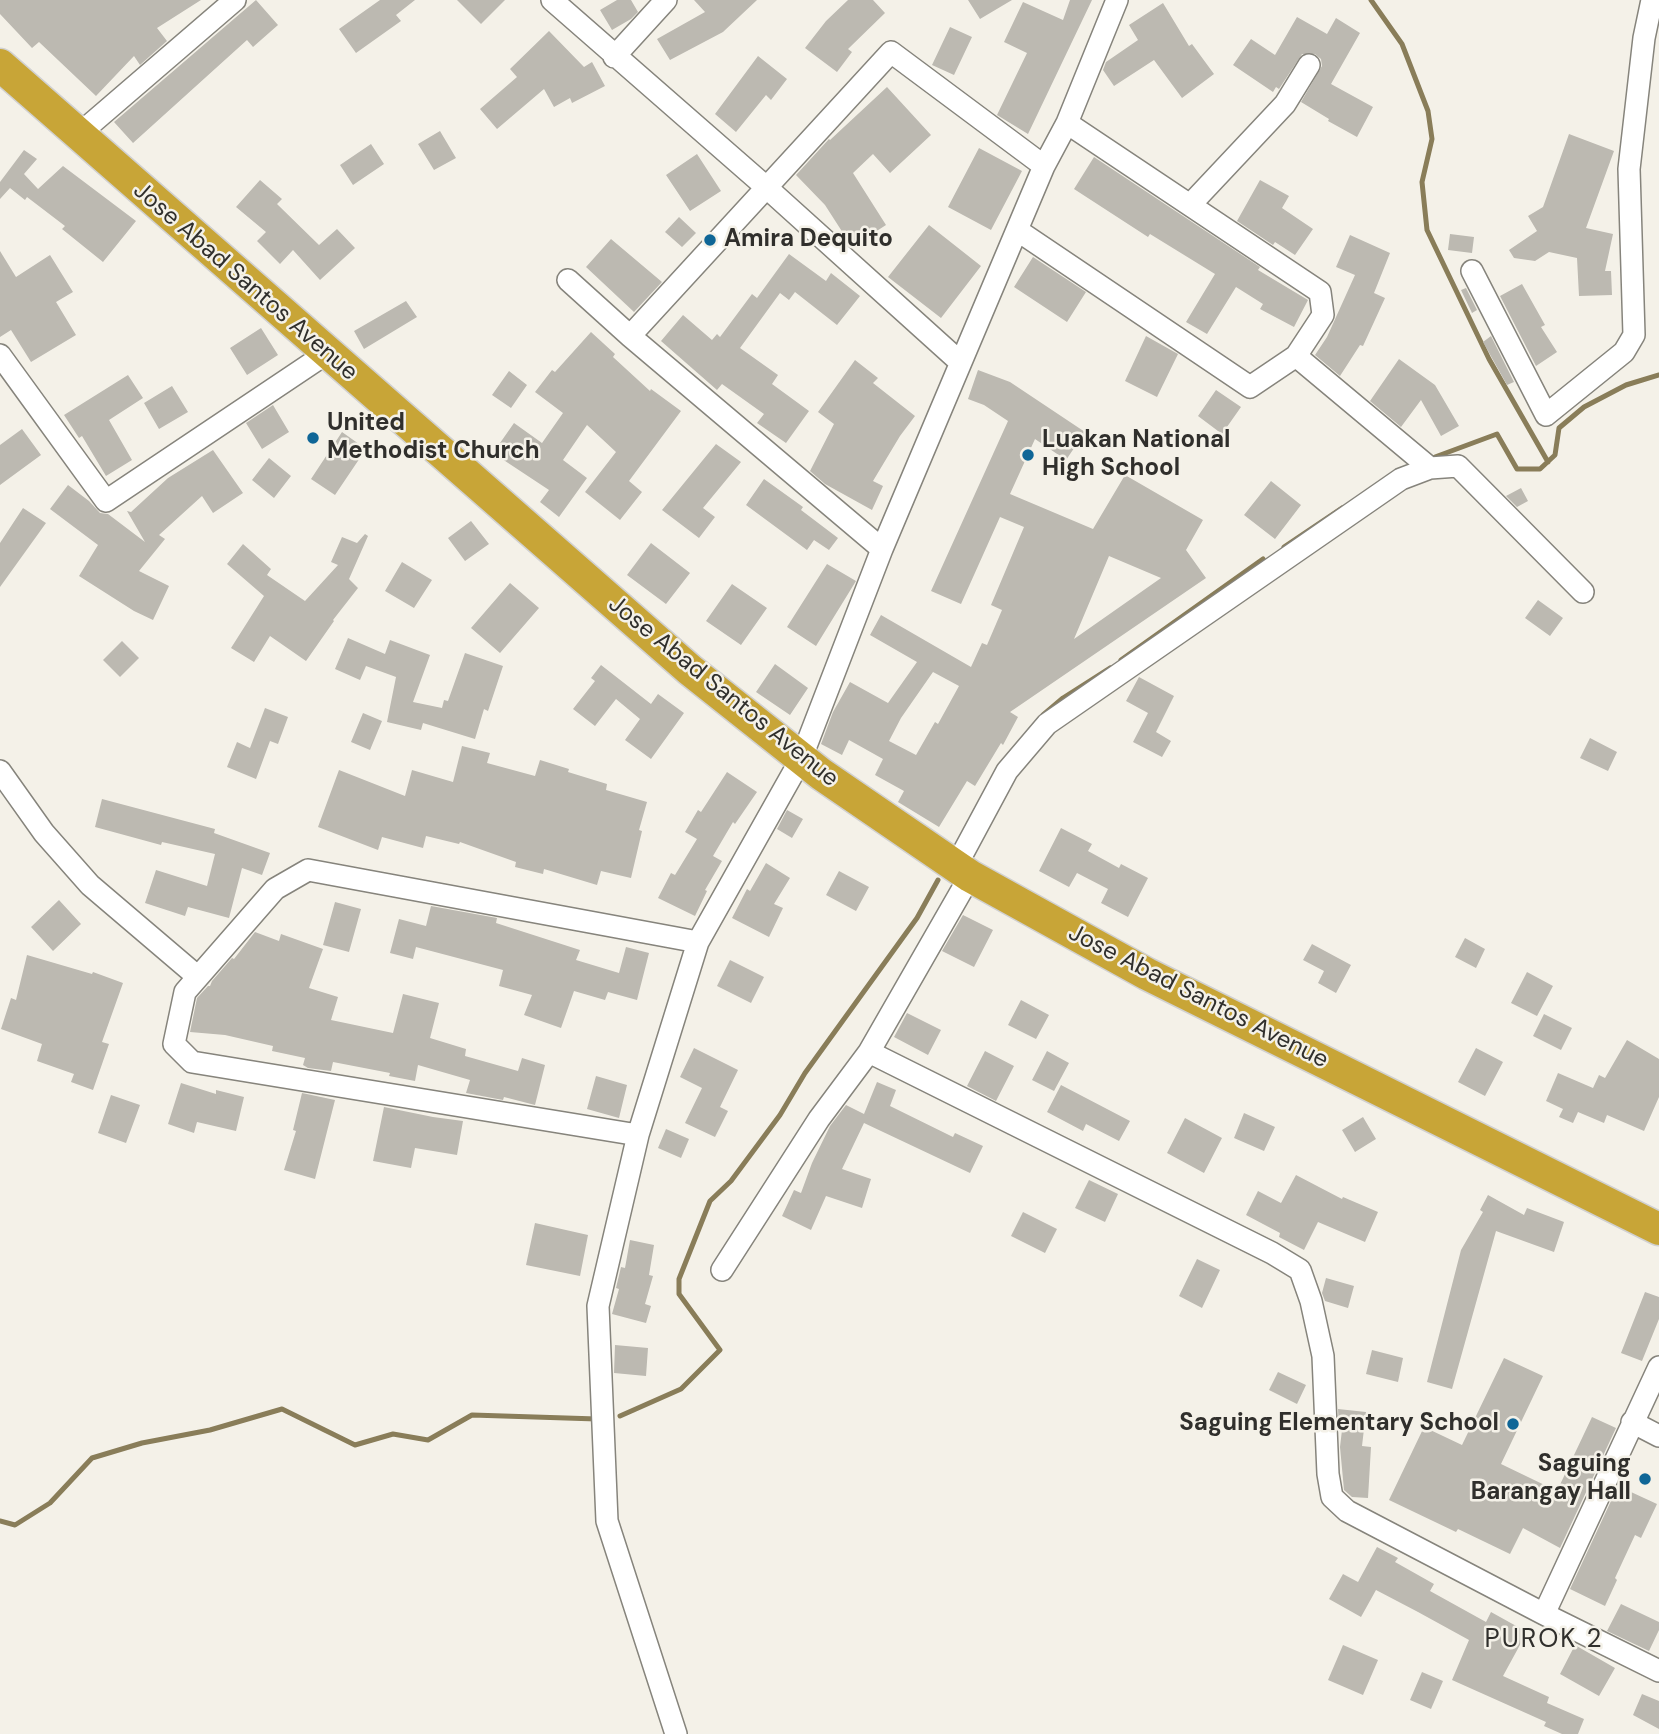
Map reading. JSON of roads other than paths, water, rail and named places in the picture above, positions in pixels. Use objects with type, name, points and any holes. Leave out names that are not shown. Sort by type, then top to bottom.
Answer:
[{"type":"highway","name":"Jose Abad Santos Avenue","points":[[0,65],[680,661],[801,759],[963,871],[1147,974],[1659,1229]]},
{"type":"street","points":[[552,0],[614,57],[766,187],[960,362]]},
{"type":"street","points":[[614,57],[666,0]]},
{"type":"street","points":[[676,1734],[607,1521],[598,1306],[638,1135],[698,942],[801,759],[882,549],[1044,166],[1067,123],[1117,0]]},
{"type":"street","points":[[1472,271],[1546,415],[1624,352],[1634,335],[1629,169],[1651,0]]},
{"type":"street","points":[[78,135],[233,1]]},
{"type":"street","points":[[630,336],[891,52],[1044,166]]},
{"type":"street","points":[[1190,205],[1285,104],[1309,65]]},
{"type":"street","points":[[1017,230],[1250,387],[1296,356],[1323,315],[1320,292],[1067,123]]},
{"type":"street","points":[[568,280],[630,336],[882,549]]},
{"type":"street","points":[[0,355],[106,501],[327,354]]},
{"type":"street","points":[[1296,356],[1430,468]]},
{"type":"street","points":[[722,1270],[819,1119],[869,1052],[963,871],[1007,771],[1047,724],[1401,480],[1430,468],[1458,466],[1583,592]]},
{"type":"street","points":[[0,771],[44,833],[90,885],[198,977]]},
{"type":"street","points":[[638,1135],[192,1062],[174,1044],[185,992],[275,889],[308,870],[698,942]]},
{"type":"street","points":[[869,1052],[1272,1253],[1300,1270],[1311,1301],[1323,1356],[1328,1474],[1332,1497],[1347,1511],[1659,1671]]},
{"type":"street","points":[[1544,1614],[1659,1367]]},
{"type":"street","points":[[1632,1422],[1659,1436]]},
{"type":"waterway","points":[[1371,0],[1402,44],[1428,111],[1432,139],[1422,182],[1427,230],[1489,359],[1548,462]]},
{"type":"waterway","points":[[1435,457],[1497,434],[1517,469],[1540,469],[1555,455],[1559,428],[1584,407],[1626,385],[1659,375]]},
{"type":"waterway","points":[[1284,547],[1342,508]]},
{"type":"waterway","points":[[1121,660],[1263,559]]},
{"type":"waterway","points":[[1043,715],[1063,698],[1110,668]]},
{"type":"waterway","points":[[620,1416],[681,1389],[720,1350],[679,1294],[679,1279],[710,1201],[731,1181],[780,1115],[805,1073],[917,918],[938,880]]},
{"type":"waterway","points":[[0,1521],[15,1525],[50,1503],[92,1458],[142,1443],[210,1430],[282,1409],[355,1445],[393,1434],[428,1440],[472,1415],[597,1419]]},
{"type":"place","name":"Amira Dequito","points":[[710,240]]},
{"type":"place","name":"United Methodist Church","points":[[313,438]]},
{"type":"place","name":"Luakan National High School","points":[[1028,455]]},
{"type":"place","name":"Saguing Elementary School","points":[[1513,1424]]},
{"type":"place","name":"Saguing Barangay Hall","points":[[1645,1479]]},
{"type":"district","name":"PUROK 2","points":[[1544,1640]]}]
